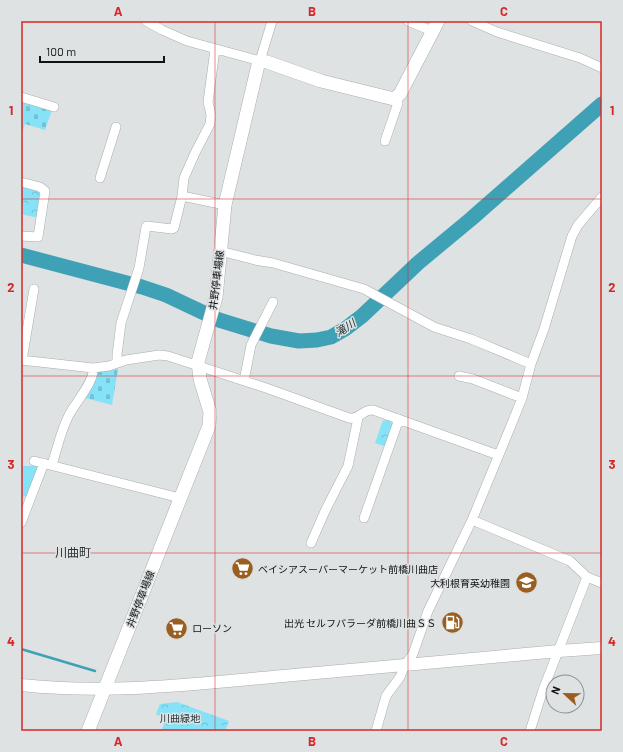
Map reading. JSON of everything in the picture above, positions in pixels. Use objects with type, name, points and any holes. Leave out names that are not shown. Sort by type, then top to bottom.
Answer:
[{"type":"main road","points":[[260,61],[328,83],[390,98],[397,98],[435,26]]},
{"type":"main road","name":"井野停車場線","points":[[88,731],[210,421],[210,412],[198,366],[214,306],[225,205],[260,61]]},
{"type":"street","points":[[146,21],[175,36],[260,61],[272,21]]},
{"type":"street","points":[[408,21],[435,26]]},
{"type":"street","points":[[472,21],[497,32],[580,58],[602,68]]},
{"type":"street","points":[[117,363],[121,323],[141,260],[146,227],[174,228],[182,196],[184,178],[210,124],[211,115],[208,102],[215,49]]},
{"type":"street","points":[[21,97],[54,107]]},
{"type":"street","points":[[385,141],[398,103],[397,98]]},
{"type":"street","points":[[100,178],[116,127]]},
{"type":"street","points":[[21,182],[40,187],[45,192],[38,237],[21,236]]},
{"type":"street","points":[[182,196],[225,205]]},
{"type":"street","points":[[376,731],[386,696],[400,677],[405,665],[413,654],[428,611],[472,520],[522,398],[531,364],[544,329],[572,236],[578,225],[602,197]]},
{"type":"street","points":[[220,251],[289,267],[354,285],[371,292],[434,326],[471,339],[531,364]]},
{"type":"street","points":[[34,289],[22,360],[93,368],[108,366],[126,360],[164,355],[349,418],[358,418],[369,410],[373,410],[498,455]]},
{"type":"street","points":[[244,381],[252,343],[273,302]]},
{"type":"street","points":[[21,523],[68,417],[93,374],[93,368]]},
{"type":"street","points":[[459,376],[473,379],[522,398]]},
{"type":"street","points":[[311,543],[329,502],[348,466],[358,418]]},
{"type":"street","points":[[364,518],[400,419]]},
{"type":"street","points":[[34,461],[180,498]]},
{"type":"street","points":[[472,520],[570,561],[587,577],[602,582]]},
{"type":"street","points":[[530,731],[539,701],[587,577]]},
{"type":"street","points":[[21,684],[80,688],[126,688],[212,682],[602,648]]},
{"type":"green space","points":[[21,101],[52,110],[45,130],[25,124],[21,135]]},
{"type":"green space","points":[[21,183],[40,190],[42,195],[38,218],[21,214]]},
{"type":"green space","points":[[118,369],[112,405],[85,398],[95,374],[98,371]]},
{"type":"green space","points":[[386,419],[390,420],[393,426],[386,447],[375,443],[383,420],[385,421]]},
{"type":"green space","points":[[21,466],[38,466],[27,496],[21,497]]},
{"type":"green space","name":"川曲緑地","points":[[177,702],[229,721],[225,731],[161,731],[166,719],[156,714],[160,704]]},
{"type":"waterway","name":"滝川","points":[[21,255],[142,287],[166,295],[219,320],[271,336],[299,341],[317,340],[331,337],[345,329],[362,316],[418,263],[471,219],[602,104]]},
{"type":"waterway","points":[[21,649],[95,671]]},
{"type":"place","name":"ベイシアスーパーマーケット前橋川曲店","points":[[243,569]]},
{"type":"place","name":"大利根育英幼稚園","points":[[526,583]]},
{"type":"place","name":"出光 セルフパラーダ前橋川曲ＳＳ","points":[[452,623]]},
{"type":"place","name":"ローソン","points":[[176,628]]},
{"type":"district","name":"川曲町","points":[[73,553]]}]
